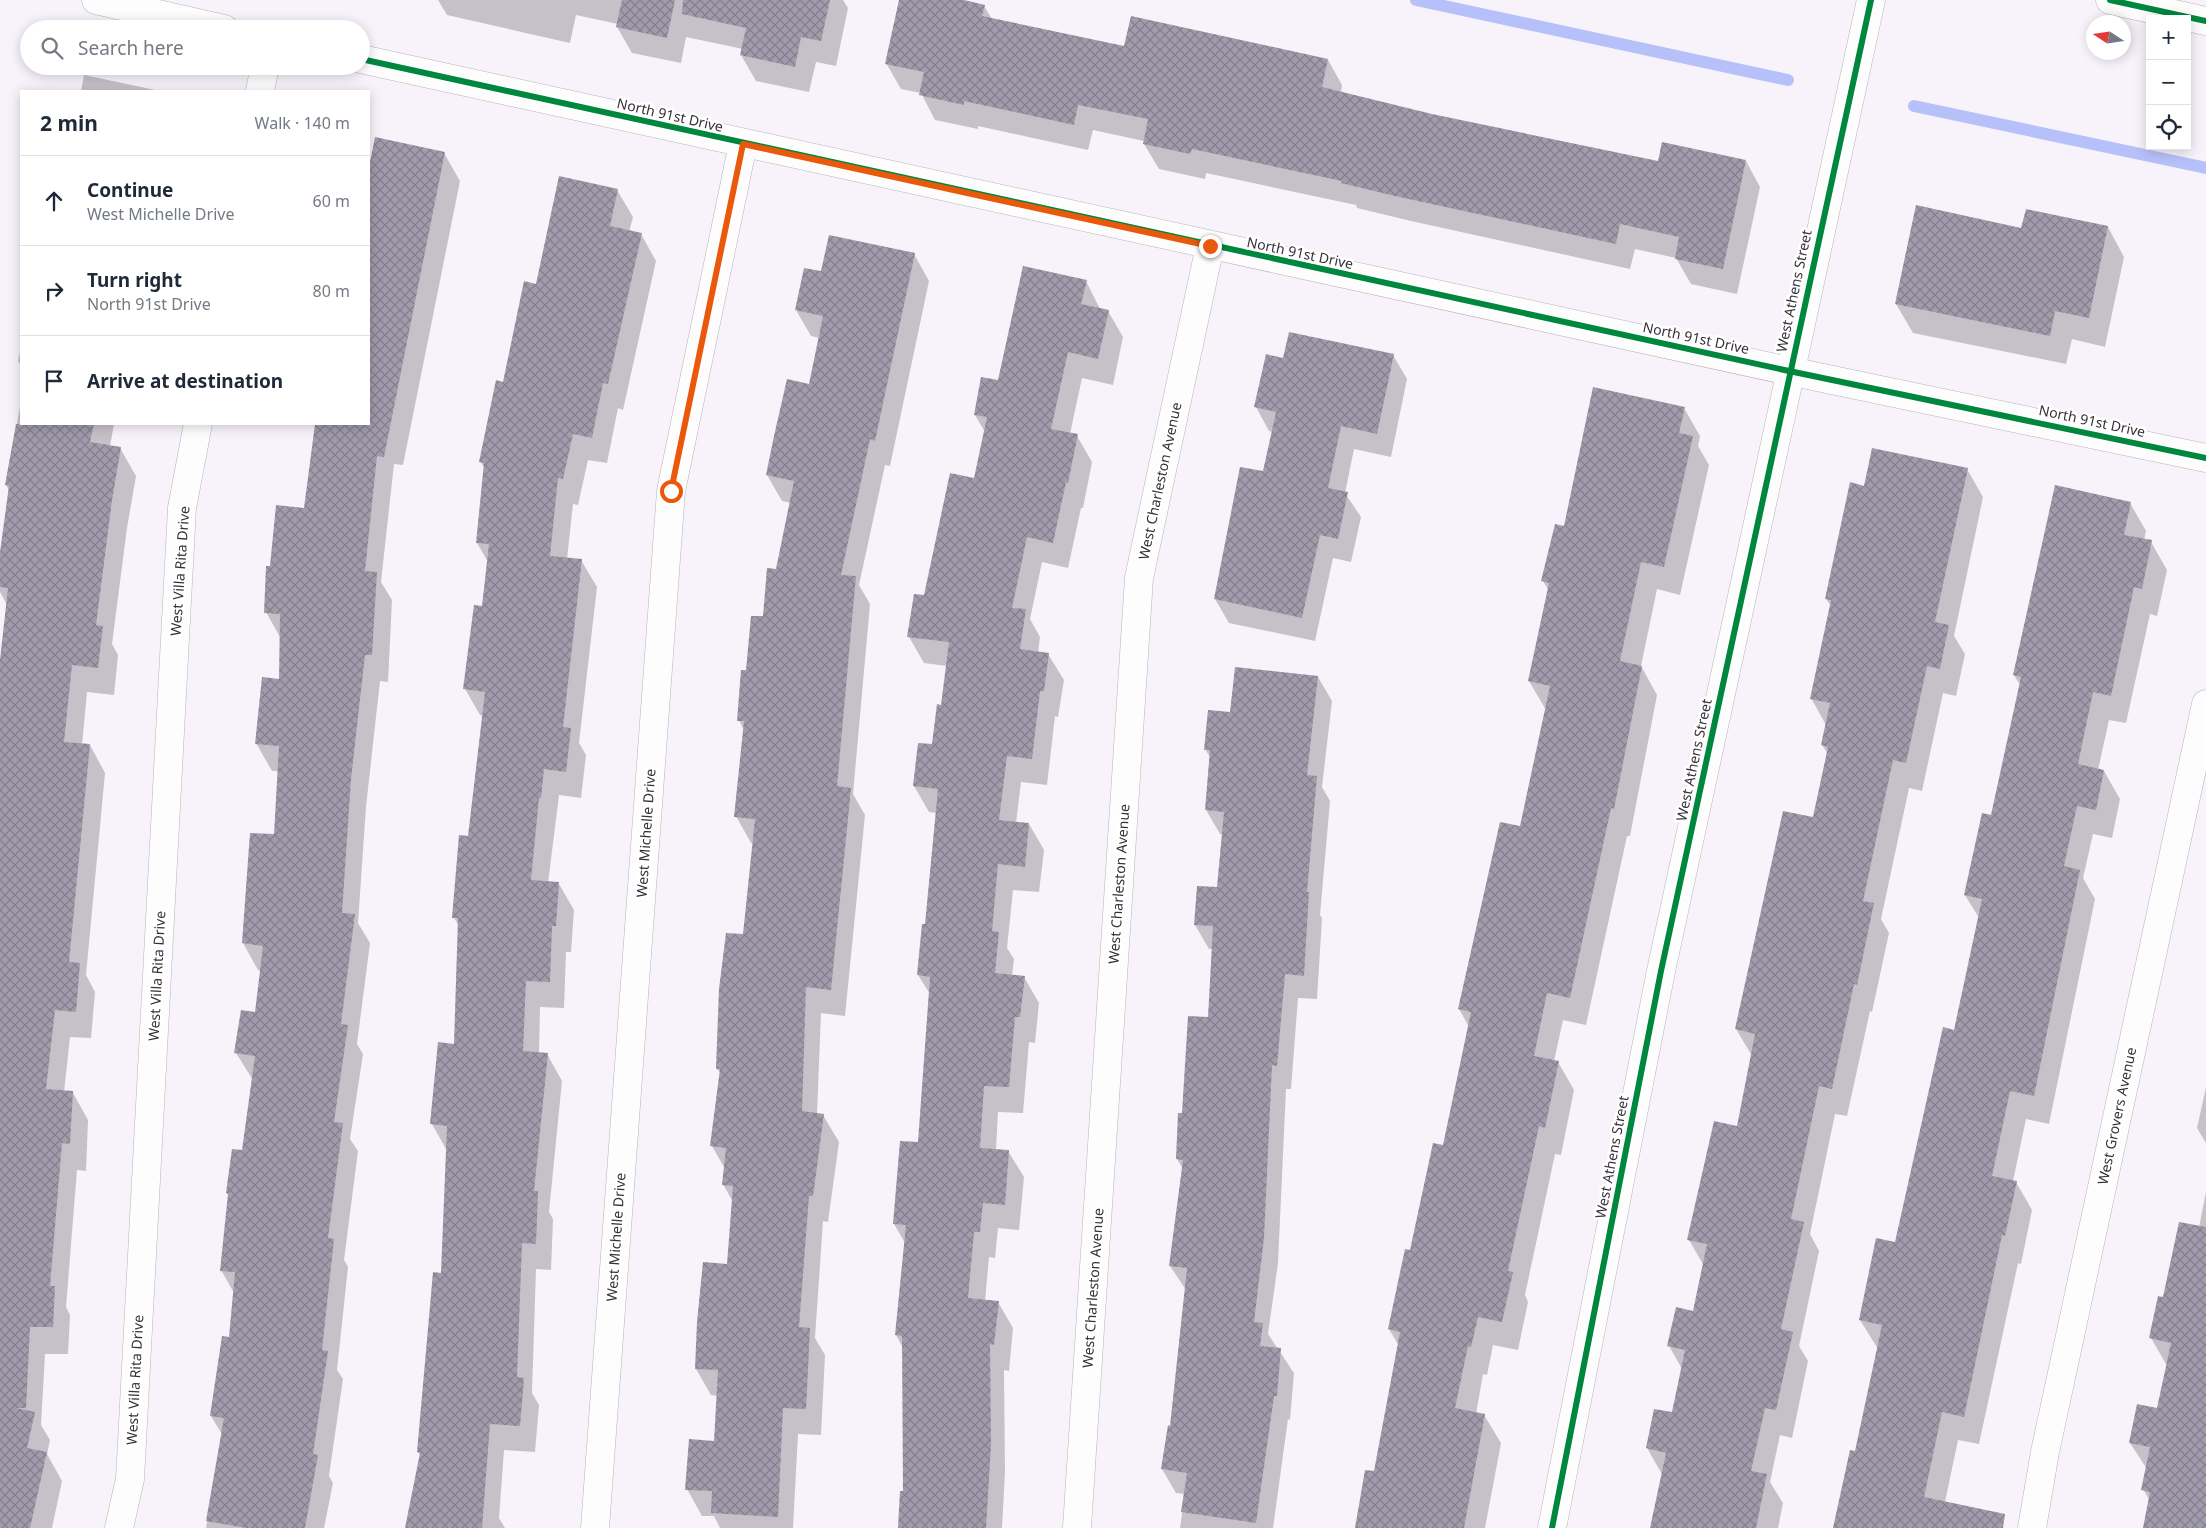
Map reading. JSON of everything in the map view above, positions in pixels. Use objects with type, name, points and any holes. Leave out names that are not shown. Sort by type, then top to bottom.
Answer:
[{"type":"street","points":[[97,0],[185,20]]},
{"type":"street","name":"West Athens Street","points":[[1552,1528],[1661,971],[1789,371],[1871,0]]},
{"type":"street","points":[[2110,0],[2206,21]]},
{"type":"street","name":"North 91st Drive","points":[[370,62],[1789,371],[2206,458]]},
{"type":"street","points":[[260,90],[263,75]]},
{"type":"street","name":"West Michelle Drive","points":[[595,1528],[671,491],[743,144]]},
{"type":"street","name":"West Charleston Avenue","points":[[1077,1528],[1140,578],[1210,246]]},
{"type":"street","name":"West Villa Rita Drive","points":[[119,1528],[130,1479],[182,508],[198,425]]},
{"type":"street","name":"West Grovers Avenue","points":[[2032,1528],[2049,1432],[2205,715]]},
{"type":"building","points":[[622,0],[675,0],[667,38],[616,27]]},
{"type":"building","points":[[683,0],[830,0],[821,41],[801,37],[795,67],[740,55],[746,28],[682,14]]},
{"type":"building","points":[[899,0],[964,0],[985,5],[982,16],[1124,46],[1131,16],[1328,59],[1322,87],[1432,114],[1658,161],[1662,142],[1746,160],[1723,269],[1675,259],[1679,237],[1620,224],[1616,244],[1395,196],[1341,183],[1342,181],[1192,149],[1190,154],[1143,144],[1148,119],[1078,105],[1074,125],[964,101],[964,105],[919,95],[924,72],[885,64]]},
{"type":"building","points":[[375,137],[445,152],[384,457],[377,456],[365,571],[377,572],[372,655],[365,655],[351,779],[342,913],[355,914],[341,1024],[348,1025],[334,1122],[343,1123],[328,1238],[334,1239],[322,1350],[328,1351],[313,1454],[318,1455],[305,1528],[246,1528],[206,1521],[224,1418],[210,1416],[222,1336],[229,1337],[235,1272],[220,1271],[228,1194],[226,1193],[232,1149],[242,1150],[255,1056],[234,1053],[241,1010],[255,1012],[263,946],[242,943],[250,833],[274,834],[279,746],[255,744],[262,677],[279,679],[280,614],[264,613],[266,566],[270,566],[276,505],[304,508],[315,425],[370,425],[370,162]]},
{"type":"building","points":[[559,176],[618,189],[610,226],[642,233],[608,384],[603,383],[592,438],[573,434],[563,479],[558,478],[550,556],[582,559],[563,727],[571,728],[566,772],[544,769],[541,798],[539,798],[531,880],[559,882],[556,926],[552,926],[550,982],[526,981],[523,1051],[548,1053],[534,1191],[538,1191],[536,1244],[522,1243],[517,1377],[524,1378],[520,1426],[490,1424],[482,1528],[405,1528],[420,1453],[417,1452],[433,1272],[441,1273],[447,1126],[430,1124],[438,1042],[454,1044],[458,918],[452,918],[459,835],[468,836],[485,692],[463,689],[474,605],[482,606],[489,544],[476,543],[484,463],[479,462],[496,380],[503,382],[524,281],[536,284]]},
{"type":"building","points":[[1916,205],[2021,228],[2026,209],[2108,226],[2089,318],[2055,311],[2050,336],[1895,304]]},
{"type":"building","points":[[829,235],[915,253],[875,441],[870,439],[841,575],[856,576],[837,786],[851,788],[831,990],[806,987],[802,1111],[824,1114],[813,1196],[809,1196],[799,1327],[810,1328],[806,1409],[783,1408],[778,1517],[711,1513],[712,1491],[685,1490],[689,1439],[714,1441],[718,1370],[695,1369],[697,1322],[703,1262],[727,1264],[733,1186],[722,1185],[726,1148],[710,1146],[720,1069],[716,1069],[719,989],[726,933],[743,934],[755,819],[734,817],[744,721],[737,721],[741,670],[746,670],[751,616],[763,616],[767,568],[776,569],[794,481],[766,475],[787,379],[809,384],[823,316],[795,310],[804,268],[821,271]]},
{"type":"building","points":[[1023,266],[1087,280],[1081,304],[1109,310],[1098,359],[1068,352],[1051,429],[1078,434],[1068,483],[1066,482],[1053,543],[1027,537],[1012,608],[1026,609],[1020,649],[1049,653],[1044,691],[1040,691],[1032,759],[1007,756],[999,820],[1029,823],[1025,867],[998,864],[992,931],[999,932],[995,973],[1025,976],[1020,1017],[1015,1017],[1009,1087],[984,1086],[980,1148],[1009,1150],[1005,1205],[983,1203],[980,1232],[974,1232],[968,1298],[999,1301],[994,1345],[990,1344],[991,1445],[986,1528],[898,1528],[900,1491],[903,1491],[902,1336],[895,1335],[906,1225],[893,1224],[900,1141],[918,1142],[930,977],[917,975],[922,924],[925,924],[938,789],[913,786],[918,743],[932,744],[937,704],[941,705],[949,642],[907,637],[914,594],[924,595],[950,473],[974,478],[987,417],[974,415],[981,377],[998,380]]},
{"type":"building","points":[[1289,332],[1394,354],[1377,434],[1341,426],[1328,488],[1348,492],[1338,539],[1320,535],[1302,618],[1214,599],[1240,467],[1263,471],[1276,412],[1254,407],[1266,354],[1283,358]]},
{"type":"building","points":[[1593,387],[1685,407],[1679,433],[1693,436],[1664,567],[1641,562],[1620,661],[1642,666],[1614,809],[1611,808],[1570,998],[1547,993],[1534,1056],[1559,1061],[1545,1128],[1539,1126],[1508,1271],[1513,1272],[1502,1322],[1478,1317],[1471,1347],[1468,1346],[1455,1408],[1485,1414],[1464,1528],[1355,1528],[1365,1470],[1374,1471],[1400,1332],[1388,1329],[1405,1249],[1410,1250],[1433,1143],[1443,1145],[1471,1012],[1458,1009],[1500,822],[1520,826],[1550,686],[1528,681],[1549,583],[1541,581],[1555,524],[1564,526]]},
{"type":"building","points":[[16,424],[94,425],[90,442],[121,447],[112,500],[96,625],[103,626],[98,668],[72,665],[64,742],[90,744],[69,962],[80,963],[76,1012],[55,1010],[46,1089],[73,1091],[70,1144],[62,1143],[50,1286],[55,1286],[53,1327],[30,1327],[26,1408],[16,1408],[35,1412],[27,1448],[47,1452],[30,1528],[0,1528],[0,660],[8,588],[0,587],[0,552],[9,486],[5,485]]},
{"type":"building","points":[[1872,448],[1968,468],[1935,622],[1949,625],[1940,669],[1927,666],[1906,763],[1893,760],[1863,901],[1874,903],[1857,985],[1854,984],[1832,1089],[1819,1086],[1791,1219],[1804,1222],[1781,1329],[1793,1332],[1776,1410],[1765,1408],[1751,1471],[1767,1474],[1756,1528],[1650,1528],[1666,1453],[1646,1448],[1654,1409],[1672,1412],[1685,1350],[1667,1346],[1676,1307],[1693,1311],[1707,1244],[1687,1240],[1714,1121],[1737,1126],[1755,1034],[1735,1029],[1783,811],[1813,817],[1828,747],[1821,745],[1830,703],[1810,699],[1831,600],[1825,599],[1850,482],[1864,486]]},
{"type":"building","points":[[2055,485],[2131,502],[2124,535],[2152,540],[2142,589],[2134,587],[2111,696],[2093,692],[2078,764],[2104,770],[2096,810],[2077,806],[2064,866],[2080,870],[2034,1096],[2010,1091],[1992,1176],[2017,1181],[2005,1236],[2002,1235],[1964,1417],[1942,1412],[1924,1497],[2005,1514],[2003,1528],[1833,1528],[1850,1450],[1855,1451],[1882,1325],[1859,1320],[1876,1238],[1895,1242],[1943,1027],[1954,1030],[1982,899],[1964,895],[1982,813],[1991,815],[2021,677],[2013,675]]},
{"type":"building","points":[[1235,667],[1318,676],[1307,775],[1317,776],[1307,892],[1309,892],[1304,976],[1285,974],[1277,1066],[1272,1065],[1264,1238],[1254,1322],[1263,1323],[1260,1346],[1281,1348],[1277,1396],[1274,1396],[1256,1523],[1181,1512],[1187,1473],[1161,1469],[1168,1425],[1170,1426],[1187,1268],[1169,1266],[1183,1160],[1176,1159],[1178,1113],[1182,1113],[1188,1016],[1208,1017],[1213,926],[1194,925],[1197,886],[1217,887],[1224,812],[1205,810],[1210,750],[1204,750],[1208,710],[1230,712]]},
{"type":"building","points":[[2179,1222],[2206,1227],[2206,1528],[2143,1528],[2150,1492],[2141,1490],[2150,1447],[2129,1443],[2137,1404],[2157,1408],[2171,1343],[2149,1338],[2158,1296],[2163,1297]]},
{"type":"waterway","points":[[1416,0],[1788,80]]},
{"type":"waterway","points":[[1914,106],[2206,168]]},
{"type":"cycle path","points":[[1552,1528],[1661,971],[1871,0]]},
{"type":"cycle path","points":[[2110,0],[2206,21]]},
{"type":"cycle path","points":[[370,61],[1789,371],[2206,458]]},
{"type":"route","points":[[671,491],[743,144],[1210,246]]}]
